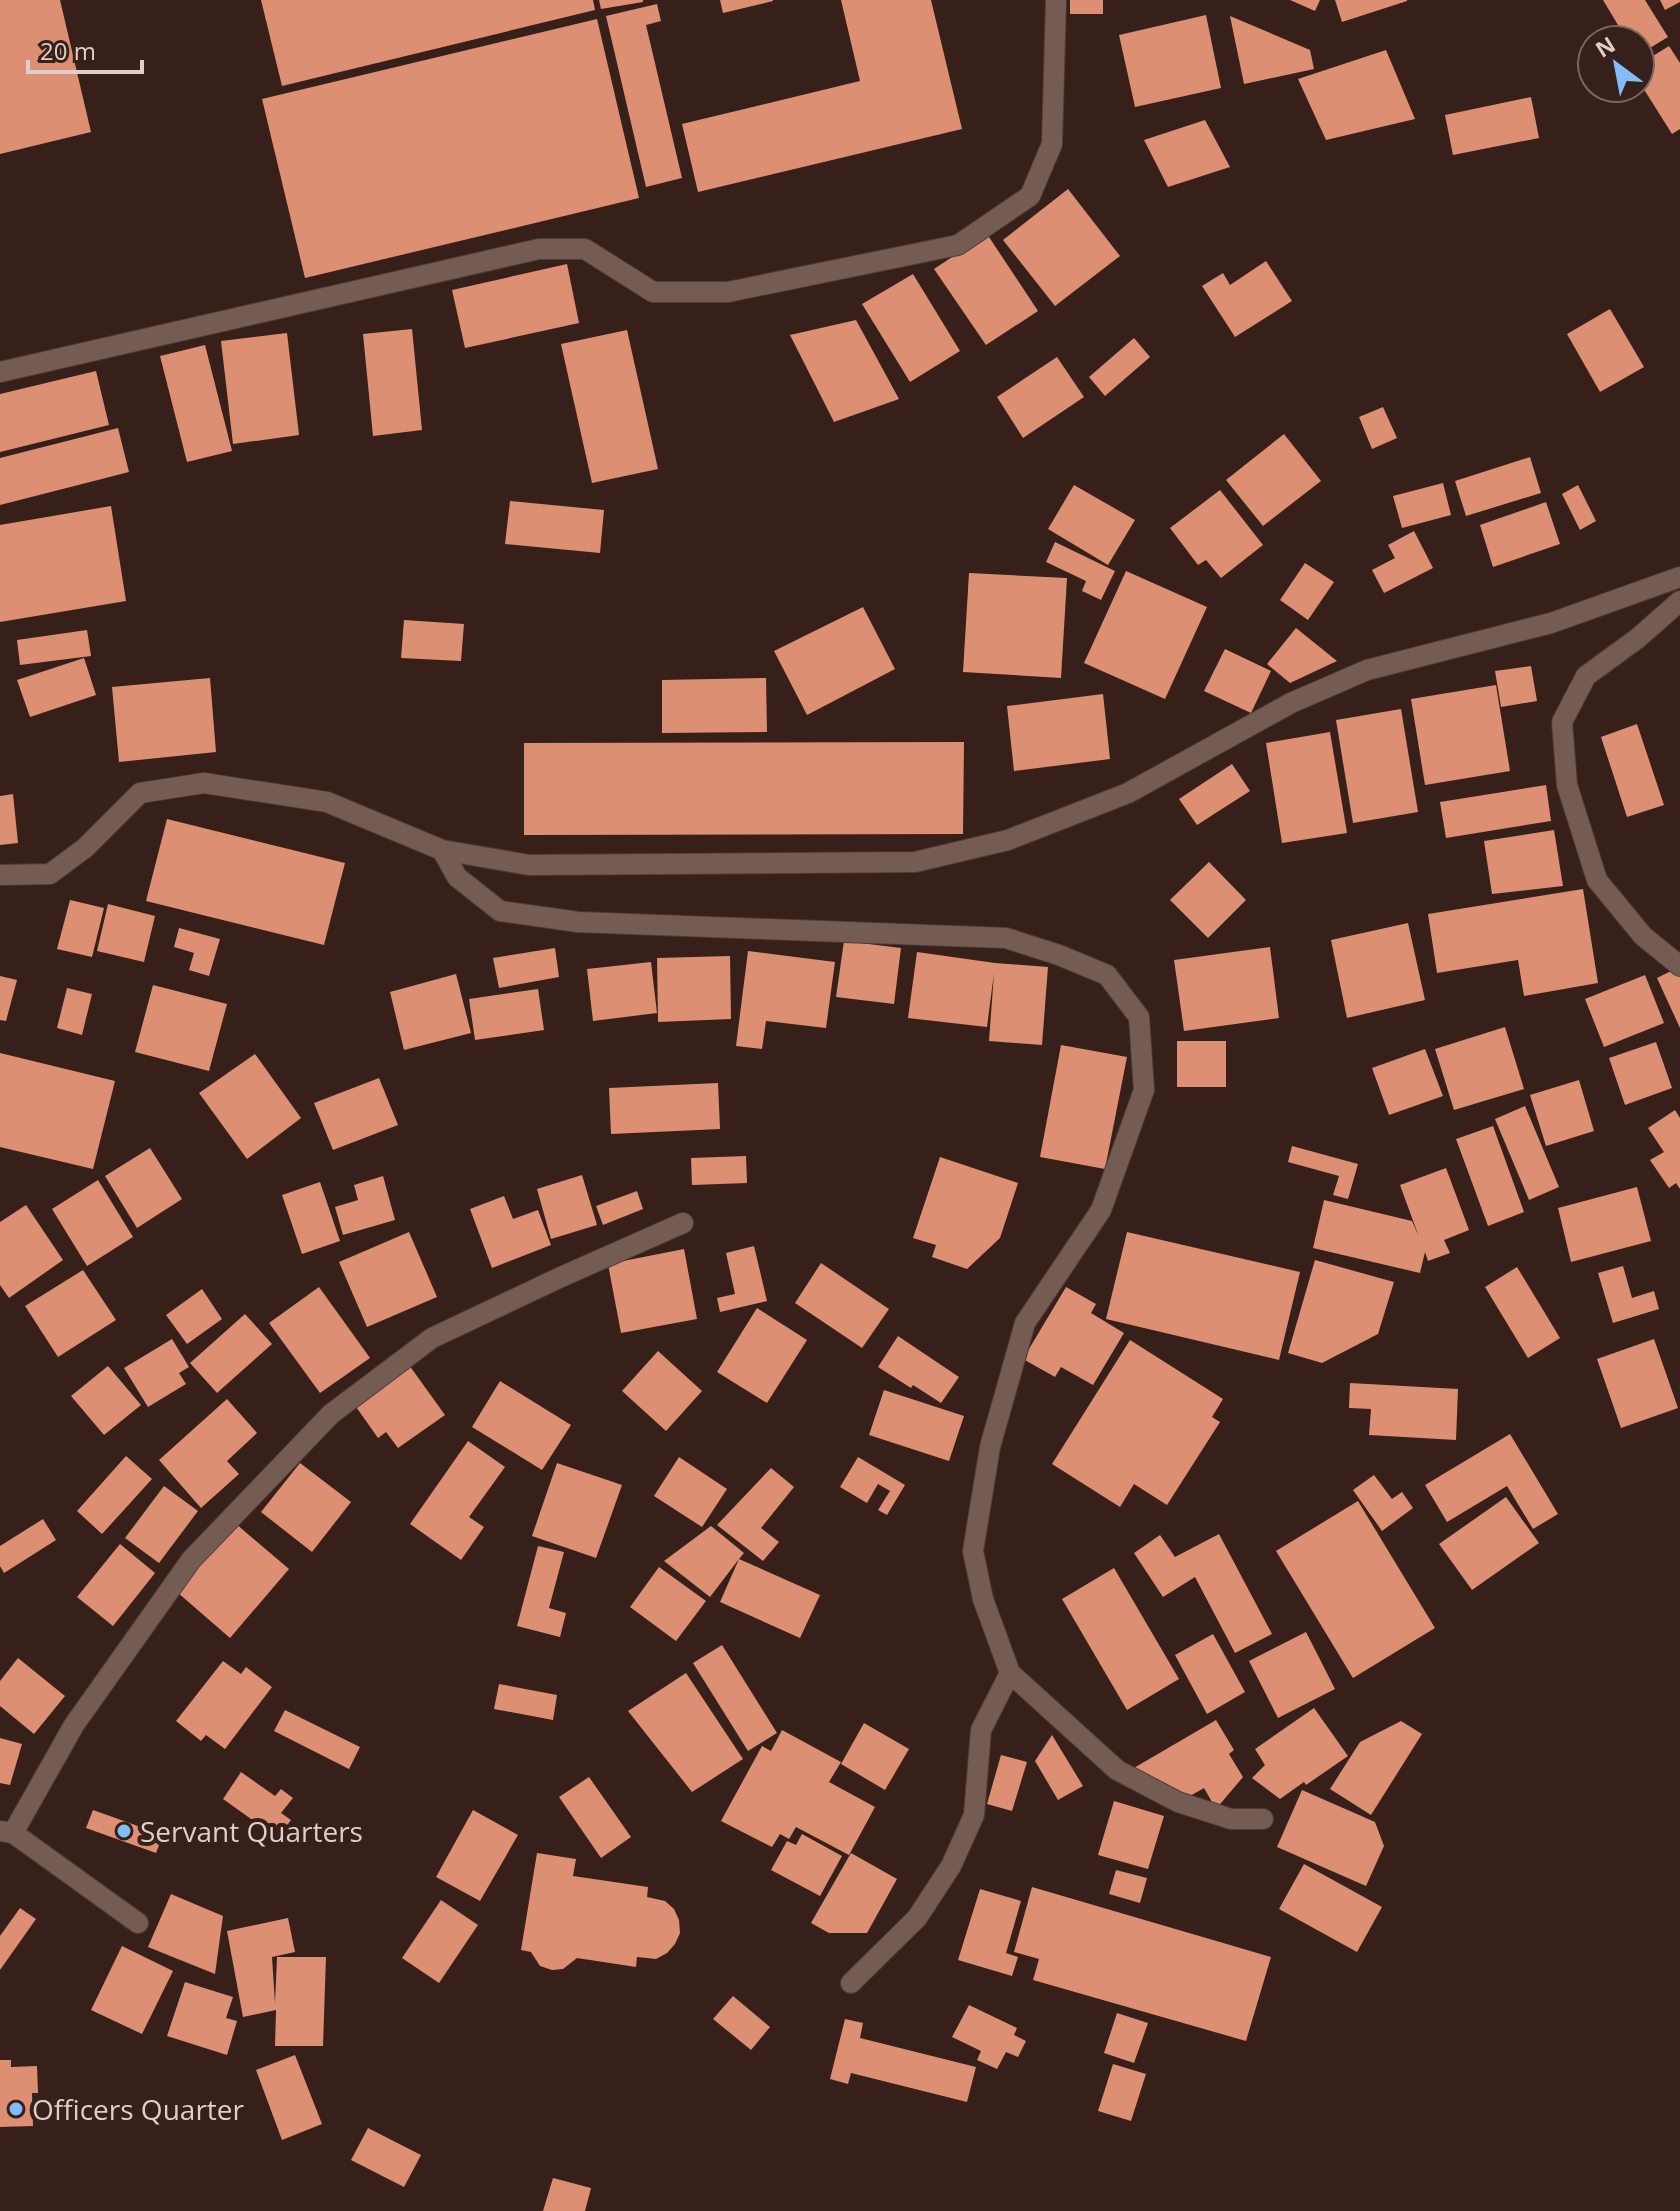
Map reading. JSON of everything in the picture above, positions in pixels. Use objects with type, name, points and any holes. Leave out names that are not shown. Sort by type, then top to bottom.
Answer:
[{"type":"street","points":[[0,372],[539,249],[585,249],[653,292],[728,292],[958,245],[1030,196],[1052,144],[1056,0]]},
{"type":"street","points":[[0,875],[50,874],[85,848],[140,793],[204,783],[327,802],[442,850],[529,865],[915,862],[1008,840],[1128,793],[1291,703],[1367,670],[1551,623],[1680,577]]},
{"type":"street","points":[[1680,601],[1638,638],[1586,676],[1562,722],[1567,785],[1597,880],[1643,936],[1680,966]]},
{"type":"street","points":[[442,850],[457,877],[500,911],[578,922],[1006,938],[1107,975],[1139,1017],[1144,1090],[1101,1210],[1025,1323],[990,1447],[973,1551],[983,1599],[1010,1673],[1117,1770],[1178,1802],[1231,1819],[1263,1819]]},
{"type":"street","points":[[138,1923],[6,1832],[74,1725],[191,1560],[331,1414],[432,1338],[683,1223]]},
{"type":"street","points":[[851,1983],[917,1918],[951,1866],[974,1815],[981,1730],[1010,1673]]},
{"type":"building","points":[[0,0],[60,0],[91,132],[0,154]]},
{"type":"building","points":[[261,0],[593,0],[595,10],[282,86]]},
{"type":"building","points":[[599,0],[643,0],[643,2],[601,9]]},
{"type":"building","points":[[720,0],[773,0],[773,1],[723,13]]},
{"type":"building","points":[[841,0],[931,0],[962,129],[698,192],[682,124],[860,81]]},
{"type":"building","points":[[1070,0],[1103,0],[1103,14],[1070,14]]},
{"type":"building","points":[[1290,0],[1320,0],[1315,11]]},
{"type":"building","points":[[1335,0],[1407,0],[1407,1],[1342,22]]},
{"type":"building","points":[[1603,0],[1645,0],[1668,37],[1656,44],[1656,24],[1617,24]]},
{"type":"building","points":[[1660,0],[1680,0],[1680,2],[1665,10]]},
{"type":"building","points":[[657,4],[661,21],[646,25],[682,178],[646,187],[606,16]]},
{"type":"building","points":[[1206,15],[1221,88],[1135,107],[1119,35]]},
{"type":"building","points":[[1230,16],[1310,50],[1314,69],[1244,84]]},
{"type":"building","points":[[597,19],[639,198],[305,278],[262,99]]},
{"type":"building","points":[[1669,46],[1680,63],[1680,129],[1672,134],[1653,104],[1656,104],[1656,54]]},
{"type":"building","points":[[1386,50],[1415,119],[1326,140],[1298,79]]},
{"type":"building","points":[[1531,97],[1539,138],[1453,155],[1445,115]]},
{"type":"building","points":[[1205,120],[1230,167],[1168,187],[1144,140]]},
{"type":"building","points":[[1068,189],[1120,256],[1055,306],[1003,240]]},
{"type":"building","points":[[987,234],[1038,311],[986,345],[934,269]]},
{"type":"building","points":[[1266,261],[1292,301],[1235,337],[1202,286],[1223,273],[1230,285]]},
{"type":"building","points":[[567,264],[579,323],[465,348],[452,290]]},
{"type":"building","points":[[913,274],[960,351],[910,382],[862,304]]},
{"type":"building","points":[[1610,309],[1644,367],[1600,392],[1567,334]]},
{"type":"building","points":[[856,320],[899,399],[834,422],[790,335]]},
{"type":"building","points":[[412,329],[422,430],[373,436],[363,334]]},
{"type":"building","points":[[627,330],[658,469],[592,483],[561,344]]},
{"type":"building","points":[[287,333],[299,435],[233,444],[221,341]]},
{"type":"building","points":[[1134,338],[1150,357],[1105,396],[1089,377]]},
{"type":"building","points":[[205,345],[232,451],[187,462],[160,356]]},
{"type":"building","points":[[1057,357],[1084,397],[1023,438],[997,397]]},
{"type":"building","points":[[96,371],[109,425],[0,452],[0,394]]},
{"type":"building","points":[[1383,407],[1397,438],[1372,449],[1359,417]]},
{"type":"building","points":[[118,428],[129,472],[0,505],[0,458]]},
{"type":"building","points":[[1284,434],[1321,481],[1263,526],[1226,480]]},
{"type":"building","points":[[1530,457],[1541,493],[1466,516],[1455,481]]},
{"type":"building","points":[[1443,483],[1451,515],[1402,528],[1393,496]]},
{"type":"building","points":[[1074,485],[1135,520],[1108,565],[1048,529]]},
{"type":"building","points":[[1578,485],[1596,521],[1580,530],[1562,494]]},
{"type":"building","points":[[1220,490],[1263,545],[1221,578],[1206,560],[1198,565],[1170,528]]},
{"type":"building","points":[[510,501],[604,510],[600,553],[505,544]]},
{"type":"building","points":[[1546,502],[1560,544],[1493,567],[1480,525]]},
{"type":"building","points":[[111,506],[126,601],[0,622],[0,525]]},
{"type":"building","points":[[1414,531],[1433,568],[1384,593],[1372,570],[1395,558],[1388,545]]},
{"type":"building","points":[[1055,542],[1115,571],[1101,600],[1082,591],[1086,581],[1046,562]]},
{"type":"building","points":[[1305,563],[1334,582],[1308,620],[1280,600]]},
{"type":"building","points":[[1126,571],[1207,607],[1165,699],[1084,663]]},
{"type":"building","points":[[969,573],[1067,578],[1061,678],[963,672]]},
{"type":"building","points":[[863,607],[895,669],[807,715],[774,651]]},
{"type":"building","points":[[404,620],[464,624],[461,661],[401,658]]},
{"type":"building","points":[[1296,628],[1337,661],[1290,683],[1267,664]]},
{"type":"building","points":[[87,630],[91,656],[20,665],[17,640]]},
{"type":"building","points":[[1225,649],[1271,671],[1251,713],[1204,691]]},
{"type":"building","points":[[84,658],[96,695],[30,717],[17,680]]},
{"type":"building","points":[[1531,666],[1537,701],[1501,707],[1495,671]]},
{"type":"building","points":[[210,678],[216,752],[119,762],[112,687]]},
{"type":"building","points":[[766,678],[767,732],[662,733],[662,680]]},
{"type":"building","points":[[1496,685],[1510,771],[1425,785],[1411,699]]},
{"type":"building","points":[[1103,694],[1110,759],[1014,771],[1007,706]]},
{"type":"building","points":[[1401,709],[1418,812],[1353,823],[1336,720]]},
{"type":"building","points":[[1637,724],[1664,805],[1627,817],[1601,737]]},
{"type":"building","points":[[1330,732],[1347,833],[1282,843],[1266,743]]},
{"type":"building","points":[[964,742],[963,834],[524,835],[524,743]]},
{"type":"building","points":[[1232,764],[1250,791],[1197,825],[1179,799]]},
{"type":"building","points":[[1546,785],[1551,821],[1446,838],[1440,802]]},
{"type":"building","points":[[13,794],[18,843],[0,845],[0,796]]},
{"type":"building","points":[[167,819],[345,863],[324,945],[146,901]]},
{"type":"building","points":[[1554,830],[1563,886],[1492,894],[1484,841]]},
{"type":"building","points":[[1209,862],[1246,900],[1208,938],[1170,900]]},
{"type":"building","points":[[1583,889],[1598,983],[1524,996],[1518,960],[1437,973],[1428,914]]},
{"type":"building","points":[[70,900],[104,908],[92,957],[57,949]]},
{"type":"building","points":[[108,904],[155,916],[144,962],[97,951]]},
{"type":"building","points":[[1408,923],[1425,1000],[1347,1018],[1331,940]]},
{"type":"building","points":[[179,928],[220,939],[209,976],[189,970],[194,953],[174,947]]},
{"type":"building","points":[[844,941],[901,948],[894,1004],[836,997]]},
{"type":"building","points":[[1270,947],[1279,1018],[1184,1031],[1174,960]]},
{"type":"building","points":[[555,948],[559,977],[499,988],[493,958]]},
{"type":"building","points":[[748,951],[835,962],[826,1028],[766,1021],[762,1049],[736,1046]]},
{"type":"building","points":[[917,952],[1048,967],[1042,1045],[989,1041],[994,973],[987,1027],[908,1018]]},
{"type":"building","points":[[730,956],[731,1019],[658,1022],[657,958]]},
{"type":"building","points":[[651,962],[657,1013],[593,1021],[587,969]]},
{"type":"building","points":[[1673,970],[1680,971],[1680,1028],[1657,978]]},
{"type":"building","points":[[456,974],[471,1033],[404,1050],[390,992]]},
{"type":"building","points":[[1645,975],[1664,1023],[1604,1047],[1585,999]]},
{"type":"building","points":[[0,976],[17,980],[6,1021],[0,1020]]},
{"type":"building","points":[[153,985],[227,1004],[209,1071],[135,1052]]},
{"type":"building","points":[[67,988],[92,994],[82,1035],[57,1028]]},
{"type":"building","points":[[538,989],[544,1030],[475,1040],[469,999]]},
{"type":"building","points":[[1505,1027],[1524,1089],[1454,1110],[1435,1049]]},
{"type":"building","points":[[1177,1041],[1226,1041],[1226,1087],[1177,1087]]},
{"type":"building","points":[[1656,1042],[1672,1088],[1625,1105],[1609,1058]]},
{"type":"building","points":[[1061,1045],[1127,1057],[1105,1169],[1040,1157]]},
{"type":"building","points":[[1425,1049],[1443,1096],[1389,1115],[1372,1068]]},
{"type":"building","points":[[0,1053],[115,1081],[93,1169],[0,1147]]},
{"type":"building","points":[[255,1054],[301,1118],[247,1159],[199,1093]]},
{"type":"building","points":[[379,1078],[398,1125],[333,1150],[314,1103]]},
{"type":"building","points":[[1579,1080],[1594,1131],[1546,1146],[1530,1095]]},
{"type":"building","points":[[718,1083],[720,1129],[611,1134],[609,1088]]},
{"type":"building","points":[[1525,1106],[1559,1187],[1529,1200],[1495,1119]]},
{"type":"building","points":[[1675,1110],[1680,1118],[1680,1189],[1676,1183],[1669,1188],[1650,1160],[1664,1152],[1648,1128]]},
{"type":"building","points":[[1493,1126],[1524,1212],[1488,1226],[1456,1139]]},
{"type":"building","points":[[1292,1146],[1358,1164],[1348,1199],[1333,1195],[1339,1176],[1288,1162]]},
{"type":"building","points":[[150,1148],[182,1199],[137,1228],[105,1176]]},
{"type":"building","points":[[746,1156],[747,1183],[692,1185],[691,1158]]},
{"type":"building","points":[[940,1157],[1018,1183],[1000,1238],[967,1269],[932,1257],[936,1245],[913,1238]]},
{"type":"building","points":[[1446,1168],[1469,1230],[1444,1240],[1450,1253],[1428,1261],[1425,1252],[1420,1273],[1313,1248],[1324,1200],[1412,1221],[1419,1237],[1400,1185]]},
{"type":"building","points":[[582,1175],[597,1225],[551,1239],[537,1189]]},
{"type":"building","points":[[383,1176],[395,1220],[343,1235],[335,1207],[358,1200],[354,1185]]},
{"type":"building","points":[[98,1180],[133,1237],[87,1266],[52,1209]]},
{"type":"building","points":[[320,1182],[340,1241],[302,1254],[282,1195]]},
{"type":"building","points":[[1637,1187],[1651,1241],[1571,1262],[1558,1208]]},
{"type":"building","points":[[637,1191],[643,1209],[603,1225],[596,1206]]},
{"type":"building","points":[[504,1196],[513,1219],[538,1210],[551,1245],[492,1268],[470,1209]]},
{"type":"building","points":[[26,1205],[63,1260],[9,1298],[0,1285],[0,1222]]},
{"type":"building","points":[[409,1232],[437,1297],[367,1327],[339,1262]]},
{"type":"building","points":[[1127,1232],[1300,1272],[1279,1360],[1106,1319]]},
{"type":"building","points":[[754,1246],[767,1301],[720,1312],[717,1298],[735,1294],[726,1253]]},
{"type":"building","points":[[684,1249],[697,1319],[621,1333],[608,1264]]},
{"type":"building","points":[[1315,1260],[1394,1282],[1378,1334],[1322,1363],[1288,1353]]},
{"type":"building","points":[[821,1263],[889,1309],[862,1348],[795,1303]]},
{"type":"building","points":[[1623,1266],[1632,1298],[1654,1291],[1659,1309],[1613,1323],[1598,1273]]},
{"type":"building","points":[[1517,1267],[1560,1338],[1528,1358],[1485,1287]]},
{"type":"building","points":[[83,1270],[116,1320],[58,1357],[25,1306]]},
{"type":"building","points":[[319,1287],[370,1358],[320,1393],[269,1323]]},
{"type":"building","points":[[1066,1287],[1096,1304],[1091,1313],[1124,1333],[1093,1385],[1061,1367],[1055,1377],[1023,1359]]},
{"type":"building","points":[[202,1289],[222,1319],[187,1344],[166,1315]]},
{"type":"building","points":[[757,1308],[807,1340],[767,1403],[717,1372]]},
{"type":"building","points":[[245,1314],[272,1344],[217,1393],[190,1363]]},
{"type":"building","points":[[898,1336],[959,1377],[941,1403],[878,1367]]},
{"type":"building","points":[[172,1339],[189,1367],[179,1373],[186,1384],[148,1407],[124,1368]]},
{"type":"building","points":[[1654,1339],[1678,1408],[1621,1428],[1597,1359]]},
{"type":"building","points":[[1130,1340],[1223,1399],[1212,1417],[1220,1422],[1167,1505],[1134,1484],[1120,1507],[1052,1464]]},
{"type":"building","points":[[658,1351],[702,1391],[666,1431],[622,1391]]},
{"type":"building","points":[[409,1365],[445,1415],[398,1448],[386,1432],[378,1438],[354,1404]]},
{"type":"building","points":[[108,1366],[141,1405],[104,1435],[71,1396]]},
{"type":"building","points":[[500,1381],[571,1425],[542,1470],[472,1427]]},
{"type":"building","points":[[1350,1383],[1458,1389],[1456,1440],[1369,1435],[1371,1409],[1349,1408]]},
{"type":"building","points":[[884,1390],[964,1416],[949,1461],[869,1435]]},
{"type":"building","points":[[227,1399],[257,1433],[227,1461],[239,1474],[201,1508],[159,1460]]},
{"type":"building","points":[[1510,1434],[1558,1514],[1533,1529],[1507,1486],[1447,1522],[1425,1485]]},
{"type":"building","points":[[468,1441],[505,1467],[469,1517],[484,1527],[461,1560],[410,1524]]},
{"type":"building","points":[[126,1456],[152,1479],[102,1534],[77,1511]]},
{"type":"building","points":[[679,1457],[727,1489],[702,1527],[654,1496]]},
{"type":"building","points":[[858,1457],[905,1485],[887,1515],[878,1510],[890,1491],[878,1484],[867,1503],[840,1487]]},
{"type":"building","points":[[300,1463],[351,1502],[312,1552],[261,1512]]},
{"type":"building","points":[[557,1463],[622,1485],[596,1558],[532,1536]]},
{"type":"building","points":[[771,1468],[794,1487],[761,1528],[779,1542],[763,1561],[717,1525]]},
{"type":"building","points":[[1374,1475],[1392,1499],[1402,1492],[1413,1508],[1382,1531],[1353,1490]]},
{"type":"building","points":[[164,1486],[198,1511],[159,1563],[125,1538]]},
{"type":"building","points":[[1506,1497],[1539,1543],[1472,1590],[1439,1544]]},
{"type":"building","points":[[1358,1501],[1435,1628],[1353,1678],[1276,1551]]},
{"type":"building","points":[[43,1519],[56,1540],[4,1573],[0,1566],[0,1546]]},
{"type":"building","points":[[235,1523],[289,1569],[230,1638],[177,1592]]},
{"type":"building","points":[[711,1526],[744,1553],[710,1597],[664,1561]]},
{"type":"building","points":[[1219,1534],[1272,1634],[1235,1653],[1195,1577],[1163,1597],[1134,1553],[1160,1535],[1175,1557]]},
{"type":"building","points":[[120,1544],[155,1573],[113,1626],[77,1597]]},
{"type":"building","points":[[538,1546],[564,1552],[549,1608],[566,1613],[560,1637],[517,1626]]},
{"type":"building","points":[[739,1559],[820,1595],[800,1638],[720,1602]]},
{"type":"building","points":[[659,1567],[706,1601],[676,1641],[630,1607]]},
{"type":"building","points":[[1114,1568],[1179,1679],[1127,1710],[1062,1599]]},
{"type":"building","points":[[1306,1632],[1335,1689],[1278,1718],[1249,1661]]},
{"type":"building","points":[[1213,1634],[1245,1692],[1207,1714],[1175,1655]]},
{"type":"building","points":[[722,1645],[777,1733],[748,1751],[693,1663]]},
{"type":"building","points":[[18,1658],[65,1696],[34,1734],[0,1706],[0,1681]]},
{"type":"building","points":[[223,1661],[241,1674],[246,1667],[272,1687],[225,1749],[206,1735],[201,1741],[176,1721]]},
{"type":"building","points":[[686,1673],[743,1759],[692,1792],[628,1711]]},
{"type":"building","points":[[499,1684],[557,1695],[553,1720],[494,1709]]},
{"type":"building","points":[[1314,1708],[1348,1756],[1280,1799],[1252,1778],[1265,1765],[1255,1749]]},
{"type":"building","points":[[285,1710],[360,1747],[349,1769],[274,1731]]},
{"type":"building","points":[[1216,1720],[1234,1750],[1229,1754],[1243,1777],[1216,1809],[1204,1788],[1190,1796],[1127,1772]]},
{"type":"building","points":[[1401,1721],[1422,1734],[1371,1815],[1330,1789],[1360,1742]]},
{"type":"building","points":[[864,1723],[909,1749],[885,1790],[841,1764]]},
{"type":"building","points":[[782,1730],[841,1762],[829,1782],[875,1807],[849,1855],[796,1827],[789,1839],[780,1834],[772,1847],[721,1821],[762,1746],[771,1751]]},
{"type":"building","points":[[1052,1735],[1083,1786],[1058,1800],[1035,1761]]},
{"type":"building","points":[[0,1738],[22,1744],[10,1785],[0,1783]]},
{"type":"building","points":[[1001,1755],[1027,1762],[1012,1811],[987,1804]]},
{"type":"building","points":[[241,1772],[275,1796],[281,1789],[293,1798],[281,1813],[291,1820],[278,1838],[223,1799]]},
{"type":"building","points":[[589,1777],[631,1837],[601,1858],[559,1797]]},
{"type":"building","points":[[1302,1790],[1375,1822],[1384,1846],[1366,1886],[1277,1847]]},
{"type":"building","points":[[1114,1801],[1164,1816],[1148,1869],[1098,1855]]},
{"type":"building","name":"Servant Quarters","points":[[93,1810],[163,1835],[156,1853],[86,1828]]},
{"type":"building","points":[[473,1810],[518,1835],[480,1901],[436,1877]]},
{"type":"building","points":[[802,1834],[842,1856],[820,1896],[771,1870],[787,1841],[796,1845]]},
{"type":"building","points":[[537,1853],[576,1859],[573,1876],[648,1887],[647,1897],[665,1901],[674,1909],[680,1933],[675,1944],[656,1959],[637,1957],[636,1967],[577,1958],[563,1969],[552,1970],[540,1966],[531,1952],[521,1950]]},
{"type":"building","points":[[851,1853],[897,1879],[867,1933],[829,1933],[811,1923]]},
{"type":"building","points":[[1304,1864],[1382,1907],[1357,1952],[1279,1909]]},
{"type":"building","points":[[1116,1870],[1147,1878],[1140,1903],[1109,1894]]},
{"type":"building","points":[[1032,1887],[1271,1957],[1246,2041],[1033,1980],[1039,1959],[1014,1952]]},
{"type":"building","points":[[980,1889],[1021,1901],[1006,1953],[1018,1957],[1012,1976],[958,1960]]},
{"type":"building","points":[[171,1894],[223,1916],[215,1974],[148,1947]]},
{"type":"building","points":[[441,1900],[478,1925],[439,1983],[402,1958]]},
{"type":"building","points":[[20,1908],[36,1919],[0,1970],[0,1936]]},
{"type":"building","points":[[288,1918],[295,1952],[272,1957],[275,2003],[277,1957],[326,1957],[323,2046],[275,2046],[276,2010],[243,2017],[227,1931]]},
{"type":"building","points":[[122,1946],[173,1971],[142,2034],[91,2010]]},
{"type":"building","points":[[185,1982],[233,1997],[226,2018],[237,2021],[227,2055],[167,2036]]},
{"type":"building","points":[[733,1996],[770,2027],[751,2050],[713,2019]]},
{"type":"building","points":[[969,2005],[1017,2028],[1014,2035],[1026,2041],[1018,2057],[1006,2052],[997,2069],[977,2060],[981,2051],[952,2037]]},
{"type":"building","points":[[1117,2013],[1148,2023],[1134,2063],[1104,2053]]},
{"type":"building","points":[[845,2019],[863,2023],[860,2038],[976,2067],[967,2102],[851,2073],[848,2084],[830,2079]]},
{"type":"building","points":[[295,2055],[322,2124],[282,2140],[256,2070]]},
{"type":"building","name":"Officers Quarter","points":[[0,2060],[11,2060],[11,2067],[37,2066],[38,2093],[32,2093],[33,2126],[0,2127]]},
{"type":"building","points":[[1113,2064],[1146,2074],[1131,2121],[1098,2111]]},
{"type":"building","points":[[368,2128],[421,2155],[404,2187],[351,2160]]},
{"type":"building","points":[[553,2178],[591,2188],[585,2211],[543,2211]]},
{"type":"place","name":"Servant Quarters","points":[[124,1831]]},
{"type":"place","name":"Officers Quarter","points":[[16,2109]]}]
